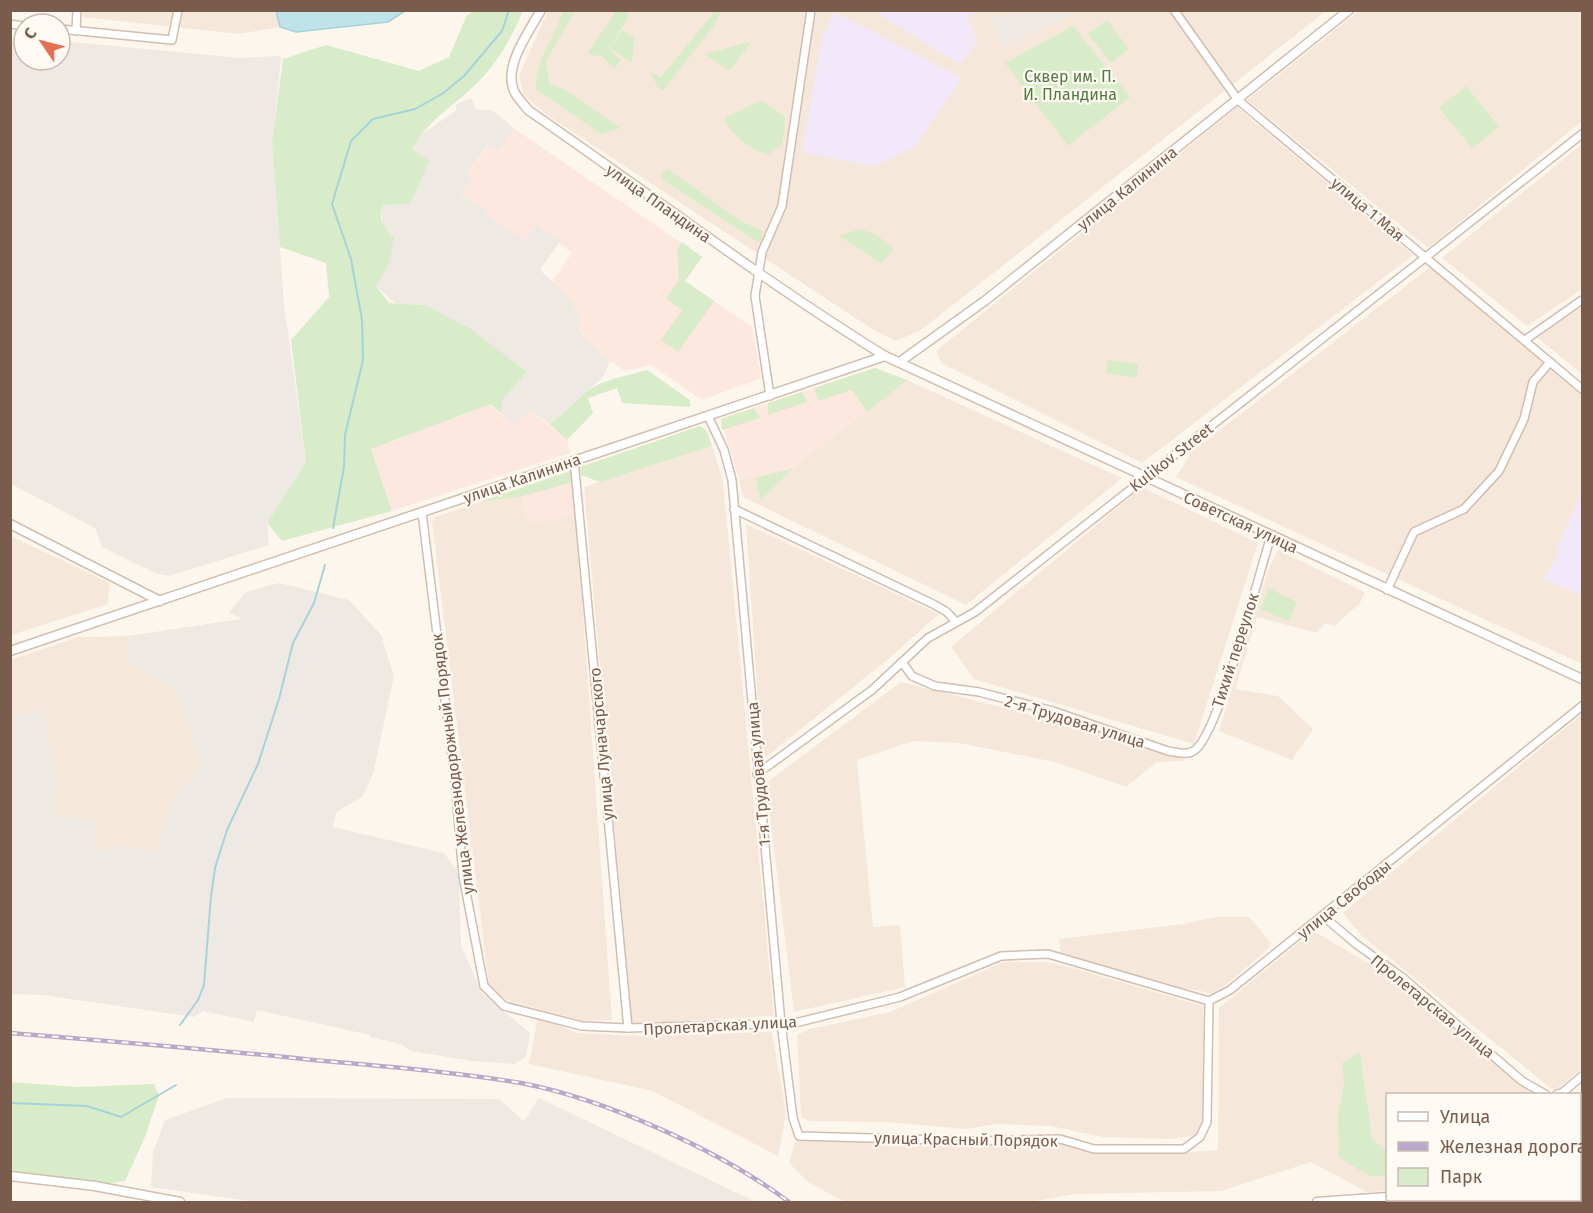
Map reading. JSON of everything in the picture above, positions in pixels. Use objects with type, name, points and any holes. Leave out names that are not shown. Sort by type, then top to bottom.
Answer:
[{"type":"street","points":[[75,31],[77,10]]},
{"type":"street","points":[[72,31],[172,40],[178,10]]},
{"type":"street","name":"улица Пландина","points":[[541,10],[510,75],[514,93],[528,110],[757,272],[885,356],[901,361]]},
{"type":"street","points":[[770,396],[755,313],[757,272],[762,252],[782,206],[811,10]]},
{"type":"street","name":"улица 1 Мая","points":[[1173,10],[1238,100],[1582,388]]},
{"type":"street","name":"улица Калинина","points":[[901,361],[987,300],[1349,10]]},
{"type":"street","name":"Kulikov Street","points":[[758,774],[872,690],[928,638],[975,612],[1582,134]]},
{"type":"street","points":[[1525,340],[1582,300]]},
{"type":"street","name":"улица Калинина","points":[[10,651],[885,356]]},
{"type":"street","name":"Советская улица","points":[[901,361],[1271,536],[1582,679]]},
{"type":"street","points":[[1387,590],[1414,532],[1464,509],[1499,471],[1524,418],[1533,382],[1550,362]]},
{"type":"street","name":"1-я Трудовая улица","points":[[708,416],[724,450],[732,480],[781,1023],[793,1118],[799,1136]]},
{"type":"street","name":"улица Луначарского","points":[[574,460],[628,1028]]},
{"type":"street","points":[[734,508],[933,604],[947,612],[956,621]]},
{"type":"street","name":"улица Железнодорожный Порядок","points":[[422,512],[455,782],[463,876],[484,986],[504,1006]]},
{"type":"street","points":[[10,524],[160,601]]},
{"type":"street","name":"Тихий переулок","points":[[1184,754],[1194,752],[1204,739],[1219,704],[1271,536]]},
{"type":"street","name":"2-я Трудовая улица","points":[[902,662],[912,676],[935,686],[979,692],[1053,711],[1168,751],[1184,754]]},
{"type":"street","name":"улица Свободы","points":[[1209,1001],[1230,990],[1582,706]]},
{"type":"street","name":"Пролетарская улица","points":[[1323,916],[1402,977],[1522,1081],[1542,1093]]},
{"type":"street","name":"Пролетарская улица","points":[[504,1006],[582,1026],[628,1028],[795,1023],[900,997],[1001,956],[1048,954],[1209,1001]]},
{"type":"street","name":"улица Красный Порядок","points":[[799,1136],[979,1141],[1060,1139],[1094,1149],[1184,1149],[1200,1137],[1207,1122],[1209,1001]]},
{"type":"street","points":[[1560,1093],[1582,1077]]},
{"type":"street","points":[[10,1176],[95,1186],[180,1203]]},
{"type":"street","points":[[1317,1203],[1386,1197]]},
{"type":"street","points":[[1546,1201],[1571,1201]]},
{"type":"shaded area","points":[[83,10],[276,11],[280,27],[239,34],[82,17]]},
{"type":"shaded area","points":[[548,11],[1326,11],[921,330],[896,341],[872,329],[547,115],[523,94],[519,75]]},
{"type":"shaded area","points":[[878,11],[979,11],[967,16],[978,42],[959,64],[881,16]]},
{"type":"shaded area","points":[[1011,11],[1080,11],[1003,46],[991,20]]},
{"type":"shaded area","points":[[1359,11],[1582,11],[1582,121],[1428,248],[1247,100]]},
{"type":"shaded area","points":[[835,12],[962,78],[914,147],[875,167],[802,152],[822,36]]},
{"type":"shaded area","points":[[10,41],[12,41],[12,72],[72,72],[72,42],[240,58],[280,56],[272,143],[284,304],[306,462],[267,523],[269,545],[169,576],[155,573],[102,547],[95,528],[11,484]]},
{"type":"shaded area","points":[[471,98],[476,110],[492,110],[515,129],[497,151],[487,145],[467,174],[473,178],[461,194],[489,212],[487,215],[524,241],[536,224],[561,240],[540,270],[575,303],[571,308],[580,316],[579,330],[603,356],[611,360],[602,378],[563,416],[549,424],[530,410],[514,427],[501,413],[503,399],[527,372],[425,305],[395,303],[376,286],[389,264],[381,211],[383,205],[410,204],[412,150],[419,136],[457,110],[455,105]]},
{"type":"shaded area","points":[[1237,107],[1413,255],[1142,463],[941,363],[936,351]]},
{"type":"shaded area","points":[[515,129],[702,257],[685,281],[752,327],[761,378],[702,400],[651,365],[625,371],[603,356],[579,329],[571,308],[575,303],[555,286],[553,280],[572,253],[559,243],[561,240],[524,242],[487,215],[489,212],[461,194],[473,178],[467,174],[488,145],[497,151]]},
{"type":"shaded area","points":[[1582,144],[1582,289],[1527,326],[1442,258]]},
{"type":"shaded area","points":[[1430,267],[1582,394],[1582,664],[1176,477],[1192,452]]},
{"type":"shaded area","points":[[1582,307],[1582,374],[1537,337]]},
{"type":"shaded area","points":[[875,368],[907,380],[793,467],[739,480],[721,419]]},
{"type":"shaded area","points":[[907,380],[1122,478],[966,605],[743,497],[739,480],[793,467]]},
{"type":"shaded area","points":[[491,404],[514,427],[530,410],[567,440],[570,453],[392,511],[371,449]]},
{"type":"shaded area","points":[[712,446],[723,481],[774,1016],[632,1024],[584,487]]},
{"type":"shaded area","points":[[573,470],[576,515],[526,523],[522,488]]},
{"type":"shaded area","points":[[1142,487],[1258,543],[1194,744],[974,679],[951,647]]},
{"type":"shaded area","points":[[522,488],[526,523],[576,515],[612,1020],[583,1021],[503,999],[489,985],[432,522],[435,517]]},
{"type":"shaded area","points":[[1582,492],[1582,595],[1543,580],[1560,552],[1556,549]]},
{"type":"shaded area","points":[[746,524],[939,614],[887,660],[762,760]]},
{"type":"shaded area","points":[[11,536],[110,583],[108,604],[11,635]]},
{"type":"shaded area","points":[[1278,550],[1365,592],[1360,603],[1334,626],[1325,623],[1317,633],[1257,617],[1235,689],[1278,696],[1313,729],[1292,760],[1219,731],[1268,571]]},
{"type":"shaded area","points":[[279,583],[349,600],[381,635],[394,676],[373,774],[362,797],[336,812],[333,827],[444,853],[459,874],[461,946],[482,993],[530,1033],[526,1057],[514,1064],[472,1061],[411,1051],[401,1044],[370,1037],[370,1035],[257,1010],[254,1022],[203,1011],[194,1017],[43,995],[11,994],[11,717],[43,709],[57,779],[53,814],[98,823],[93,847],[115,852],[118,844],[156,854],[174,801],[203,764],[175,691],[130,662],[128,636],[241,619],[229,612],[246,592]]},
{"type":"shaded area","points":[[128,636],[130,662],[175,691],[203,764],[174,801],[156,854],[119,844],[116,852],[93,847],[98,823],[53,814],[57,779],[43,710],[11,717],[10,660],[78,637]]},
{"type":"shaded area","points":[[901,682],[1100,732],[1183,756],[1184,761],[1157,762],[1126,787],[1055,762],[959,743],[913,741],[857,760],[873,927],[900,925],[905,987],[794,1012],[766,783]]},
{"type":"shaded area","points":[[1582,714],[1582,1068],[1560,1087],[1552,1089],[1361,935],[1343,913]]},
{"type":"shaded area","points":[[1216,917],[1249,917],[1271,943],[1269,948],[1223,987],[1211,993],[1177,987],[1061,953],[1059,939],[1183,924]]},
{"type":"shaded area","points":[[1313,931],[1394,978],[1537,1093],[1386,1093],[1386,1191],[1367,1192],[1311,1162],[1221,1191],[1075,1194],[1029,1202],[845,1202],[808,1182],[789,1163],[797,1137],[981,1148],[1003,1141],[1053,1142],[1098,1152],[1178,1153],[1218,1150],[1219,1008]]},
{"type":"shaded area","points":[[1004,962],[1046,962],[1203,1006],[1203,1124],[1198,1135],[1170,1139],[1102,1137],[1051,1126],[996,1124],[966,1129],[888,1122],[809,1121],[801,1117],[797,1035],[810,1029],[890,1012]]},
{"type":"shaded area","points":[[538,1016],[577,1033],[640,1036],[772,1032],[786,1113],[778,1156],[653,1091],[529,1064]]},
{"type":"shaded area","points":[[227,1098],[499,1099],[524,1121],[539,1098],[756,1202],[256,1202],[151,1187],[153,1152],[165,1120]]},
{"type":"green space","points":[[473,10],[523,11],[510,39],[493,65],[470,90],[426,129],[412,149],[429,161],[410,204],[383,205],[381,219],[387,231],[394,238],[389,264],[376,286],[389,303],[425,305],[471,329],[527,372],[503,399],[501,413],[491,404],[371,449],[392,511],[282,541],[267,523],[306,462],[291,340],[329,297],[326,263],[280,247],[272,143],[283,59],[326,45],[419,71],[449,57],[466,17]]},
{"type":"green space","points":[[716,10],[722,11],[713,27],[663,90],[658,88],[651,73],[661,77]]},
{"type":"green space","points":[[563,11],[575,11],[546,61],[549,84],[566,90],[620,128],[601,134],[536,89],[542,58]]},
{"type":"green space","points":[[613,11],[628,11],[629,16],[609,49],[621,60],[614,69],[601,55],[593,56],[588,52],[614,15]]},
{"type":"green space","points":[[1107,20],[1129,49],[1111,63],[1088,34]]},
{"type":"green space","name":"Сквер им. П. И. Пландина","points":[[1073,26],[1130,97],[1068,146],[1005,63]]},
{"type":"green space","points":[[623,30],[634,38],[632,63],[610,48]]},
{"type":"green space","points":[[752,41],[729,71],[705,54]]},
{"type":"green space","points":[[1466,86],[1499,127],[1472,148],[1439,108]]},
{"type":"green space","points":[[761,100],[785,117],[783,144],[769,154],[743,141],[731,130],[725,118]]},
{"type":"green space","points":[[668,169],[742,222],[762,230],[761,244],[672,186],[661,177]]},
{"type":"green space","points":[[860,229],[876,234],[894,250],[881,263],[839,236]]},
{"type":"green space","points":[[682,242],[702,257],[685,281],[714,301],[678,352],[661,340],[682,310],[666,299],[679,280],[677,249]]},
{"type":"green space","points":[[1108,360],[1138,364],[1137,378],[1106,373]]},
{"type":"green space","points":[[875,368],[907,380],[867,412],[852,390],[818,401],[814,388]]},
{"type":"green space","points":[[647,370],[690,400],[690,407],[622,403],[617,388],[588,398],[593,413],[567,440],[549,424],[597,385]]},
{"type":"green space","points":[[802,392],[807,402],[768,415],[768,403]]},
{"type":"green space","points":[[754,408],[760,418],[722,430],[721,419]]},
{"type":"green space","points":[[700,426],[707,431],[712,446],[600,482],[581,475],[580,467]]},
{"type":"green space","points":[[792,469],[761,500],[755,478]]},
{"type":"green space","points":[[573,470],[574,482],[523,496],[479,502]]},
{"type":"green space","points":[[1268,588],[1297,602],[1289,621],[1261,610]]},
{"type":"green space","points":[[1360,1052],[1372,1139],[1386,1150],[1386,1176],[1369,1176],[1339,1157],[1338,1116],[1344,1083],[1342,1063]]},
{"type":"green space","points":[[10,1082],[77,1087],[154,1084],[159,1096],[144,1139],[125,1181],[95,1186],[11,1176]]},
{"type":"water","points":[[405,10],[388,22],[296,32],[280,27],[276,11]]},
{"type":"waterway","points":[[333,528],[344,467],[345,435],[363,360],[362,320],[351,259],[332,204],[351,141],[373,119],[415,109],[442,94],[464,76],[502,31],[509,10]]},
{"type":"waterway","points":[[180,1025],[198,1000],[204,985],[215,868],[227,830],[258,764],[279,699],[293,643],[314,603],[325,565]]},
{"type":"waterway","points":[[10,1103],[87,1106],[121,1117],[176,1085]]},
{"type":"railway","points":[[10,1033],[412,1069],[521,1083],[589,1101],[661,1129],[730,1164],[789,1202]]}]
